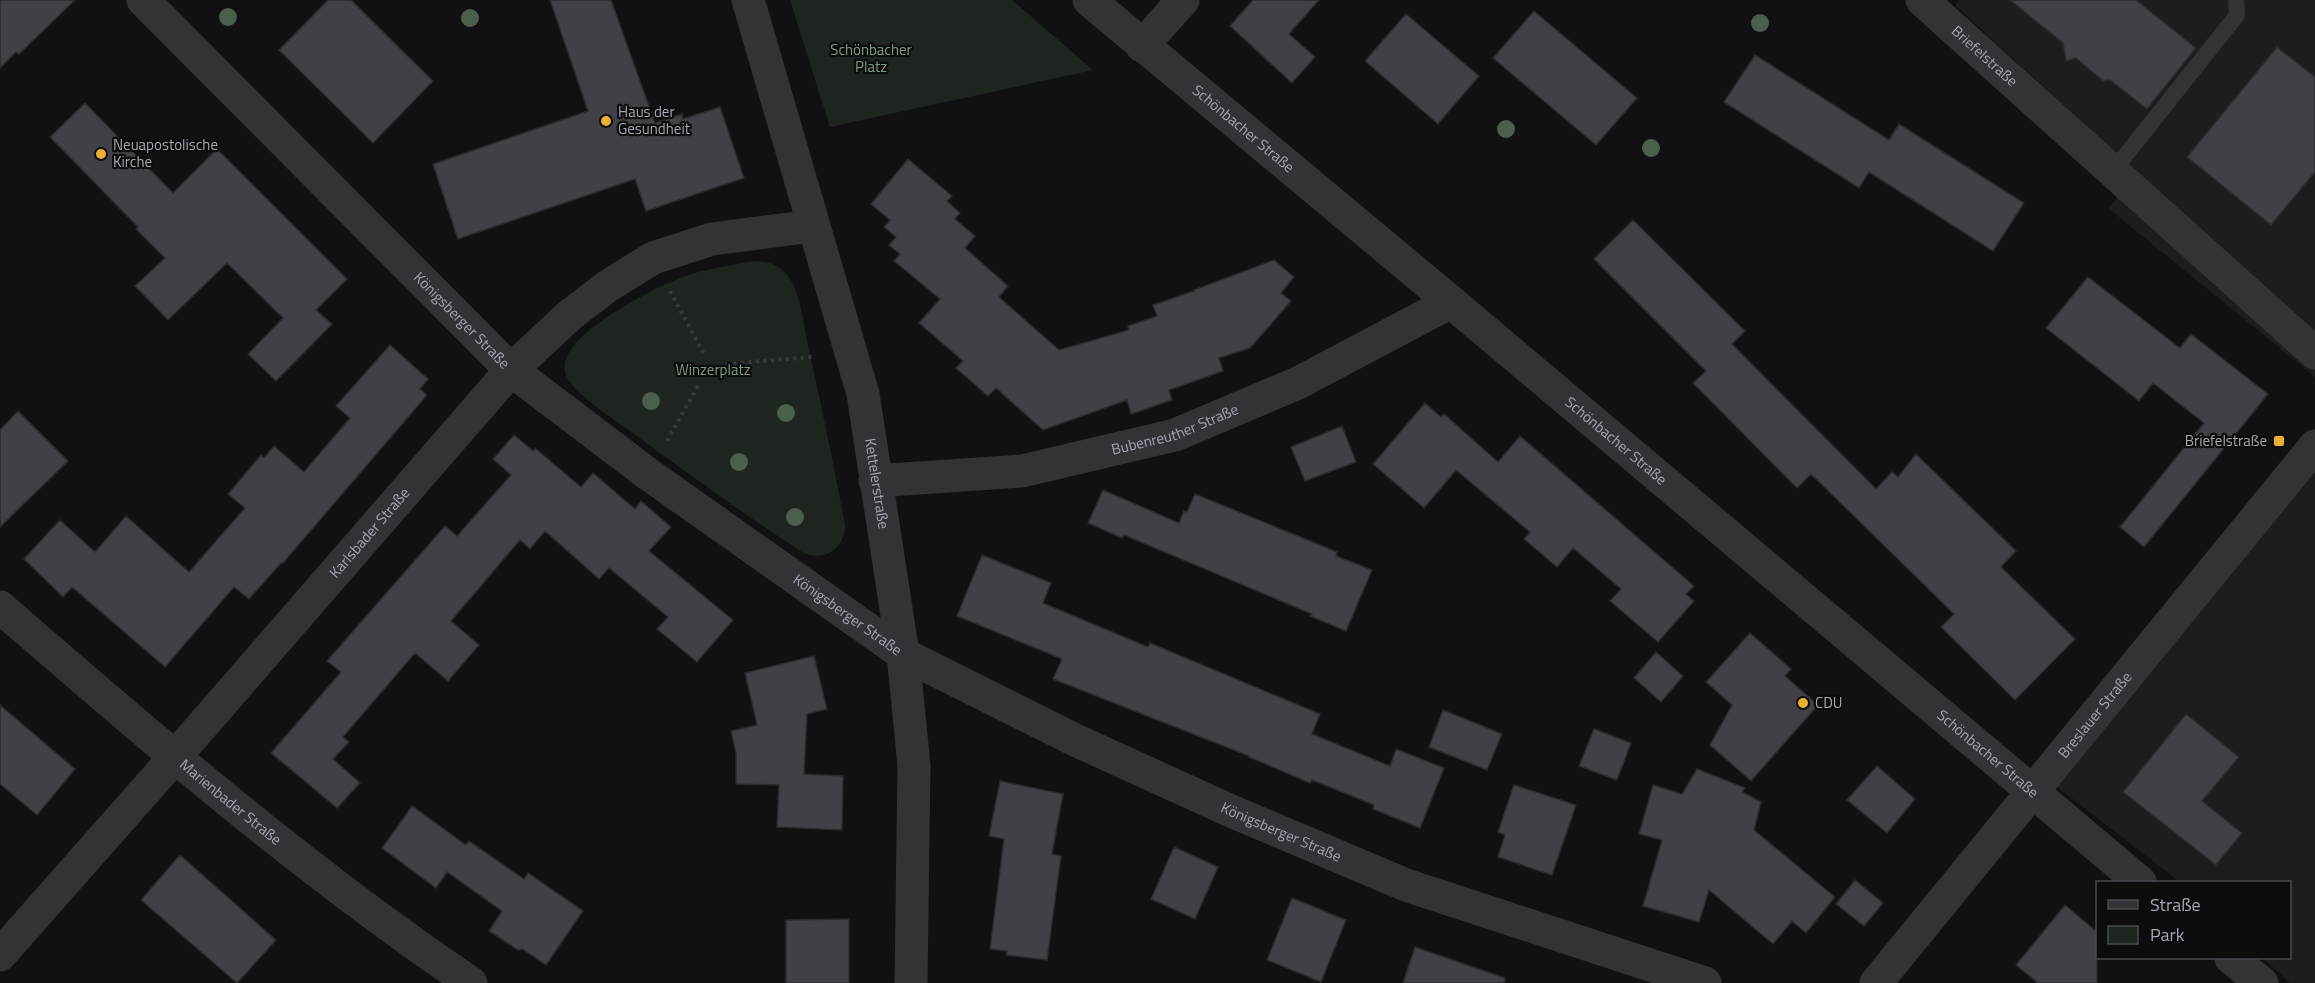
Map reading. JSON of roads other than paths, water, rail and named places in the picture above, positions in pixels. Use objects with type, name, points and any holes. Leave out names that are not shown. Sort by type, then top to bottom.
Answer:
[{"type":"street","name":"Königsberger Straße","points":[[143,0],[511,370],[648,474],[903,654],[1073,739],[1232,811],[1406,885],[1705,983]]},
{"type":"street","name":"Kettelerstraße","points":[[748,0],[812,226],[863,394],[903,654],[914,766],[911,983]]},
{"type":"street","name":"Schönbacher Straße","points":[[1089,0],[1452,302],[2139,881]]},
{"type":"street","points":[[1142,46],[1183,0]]},
{"type":"street","name":"Briefelstraße","points":[[1922,0],[2315,353]]},
{"type":"street","name":"Karlsbader Straße","points":[[0,955],[511,370],[570,315],[608,286],[653,258],[712,239],[812,226]]},
{"type":"street","name":"Bubenreuther Straße","points":[[875,481],[1022,471],[1175,435],[1298,383],[1452,302]]},
{"type":"street","name":"Breslauer Straße","points":[[1876,983],[2315,446]]},
{"type":"street","name":"Marienbader Straße","points":[[0,607],[174,758],[293,854],[414,944],[471,983]]},
{"type":"street","points":[[2233,959],[2262,983]]},
{"type":"lane","points":[[2113,171],[2237,15],[2236,0]]},
{"type":"place","name":"Haus der Gesundheit","points":[[606,121]]},
{"type":"place","name":"Neuapostolische Kirche","points":[[101,154]]},
{"type":"place","name":"Briefelstraße","points":[[2279,441]]},
{"type":"place","name":"CDU","points":[[1803,703]]},
{"type":"park label","name":"Schönbacher Platz","points":[[871,58]]},
{"type":"park label","name":"Winzerplatz","points":[[713,370]]}]
